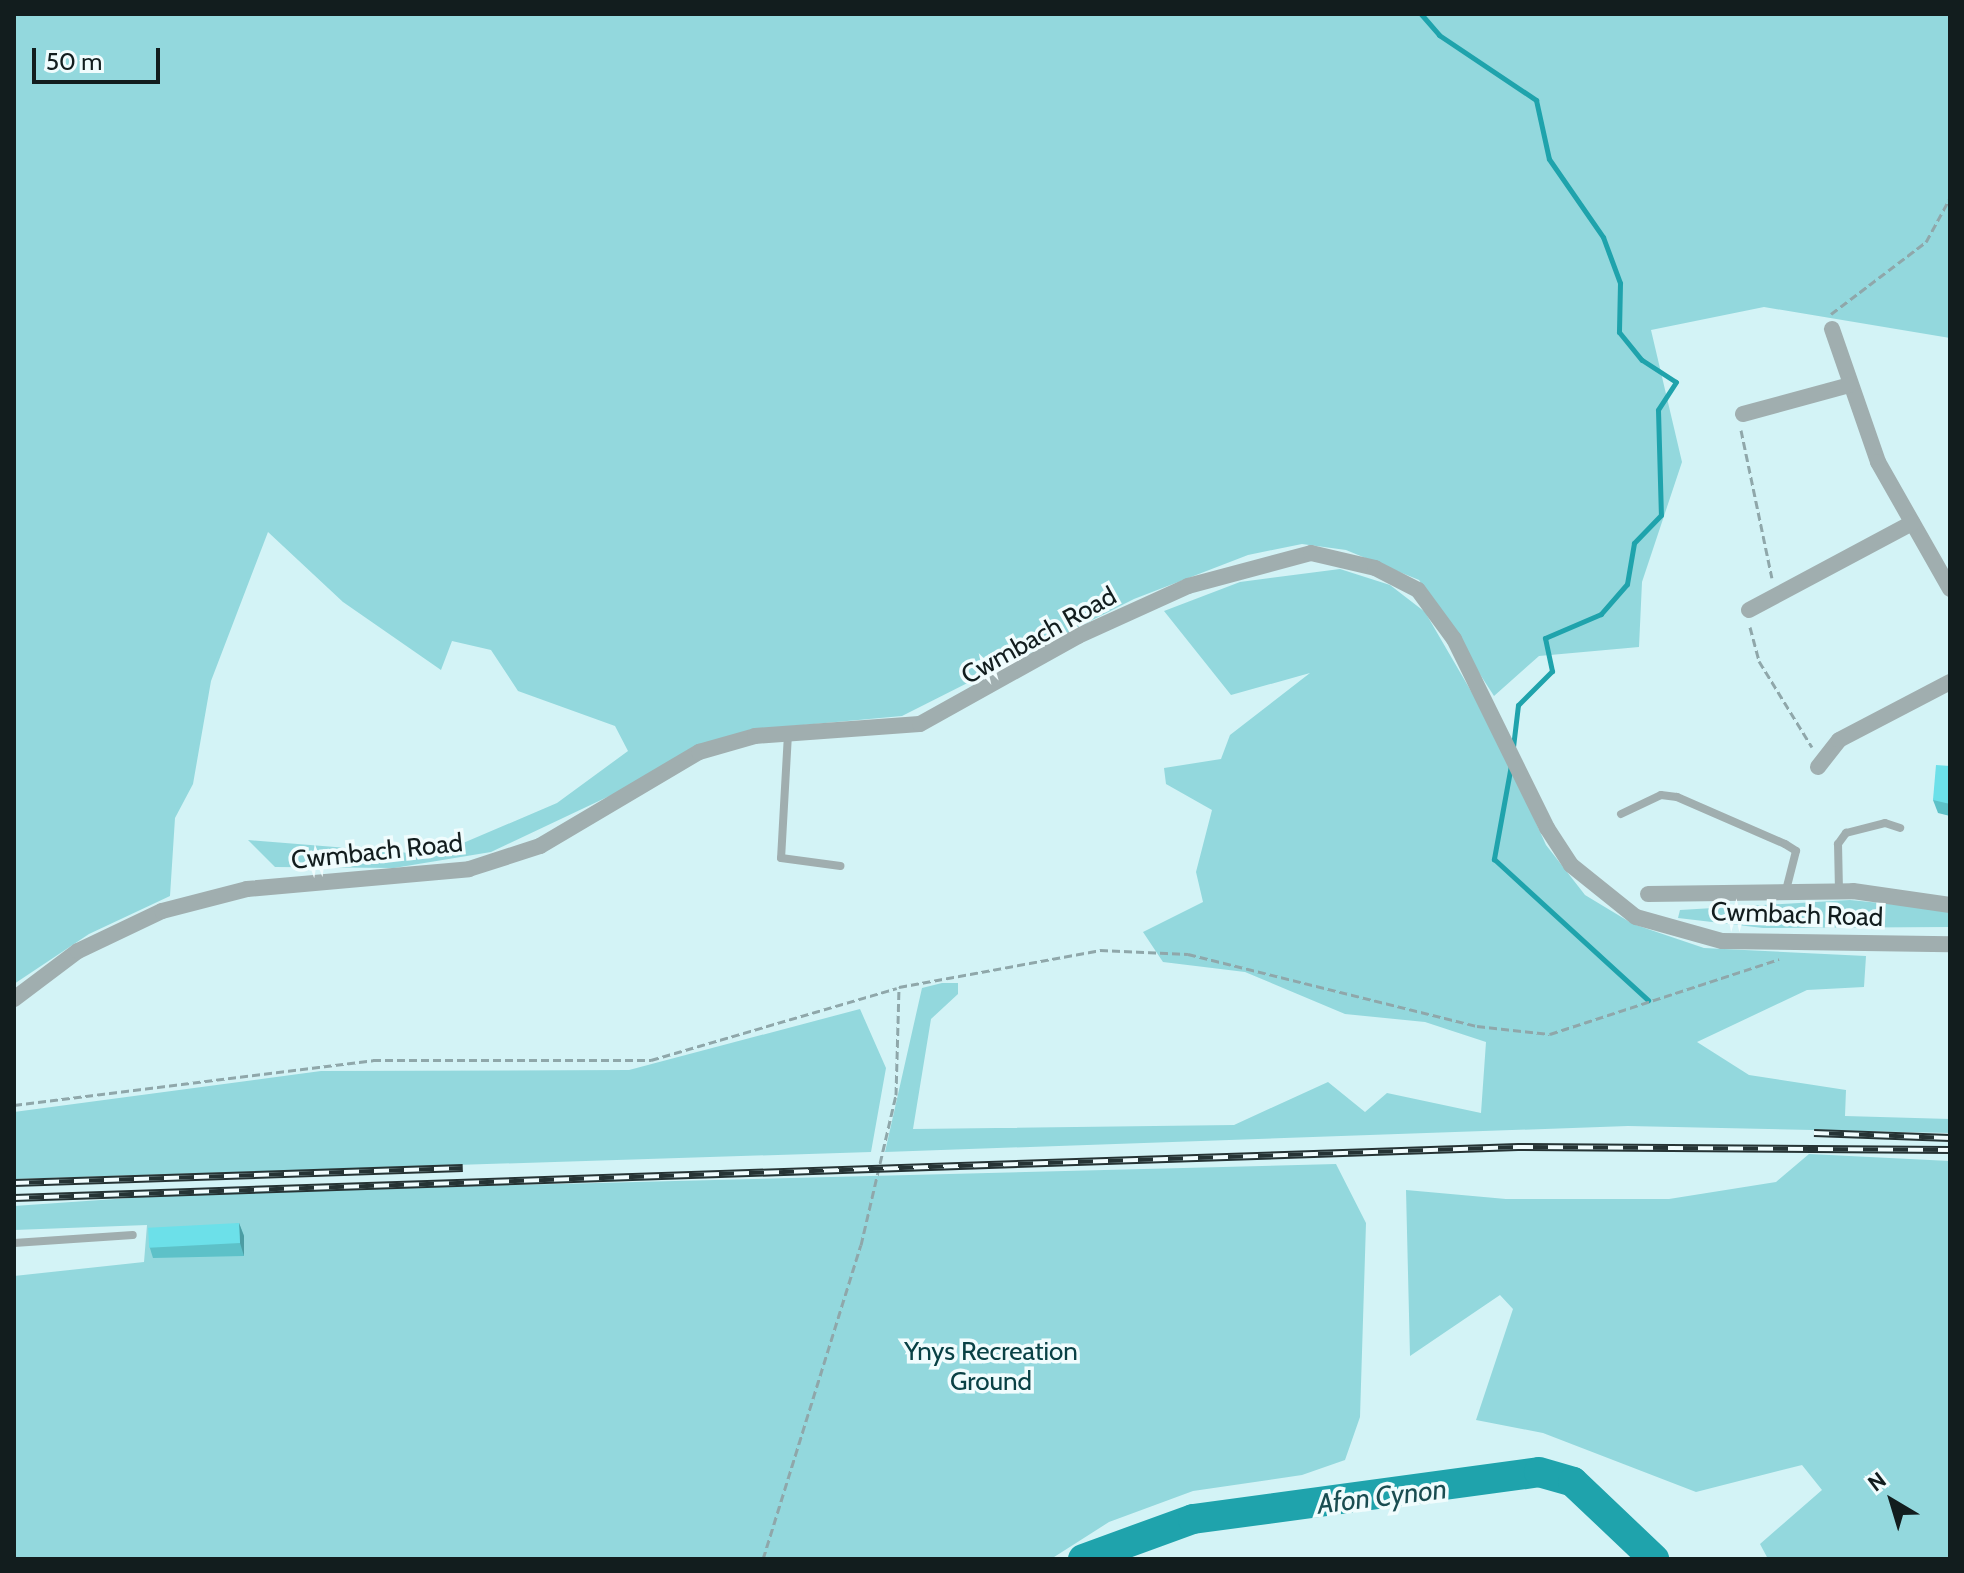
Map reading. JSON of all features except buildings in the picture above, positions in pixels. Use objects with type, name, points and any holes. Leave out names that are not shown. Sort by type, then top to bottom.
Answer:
[{"type":"street","points":[[1832,329],[1878,462],[1912,523],[1945,568],[1950,589]]},
{"type":"street","points":[[1743,414],[1850,385]]},
{"type":"street","points":[[1749,610],[1775,602],[1912,523]]},
{"type":"street","name":"Cwmbach Road","points":[[14,999],[78,951],[162,911],[247,889],[469,869],[540,846],[699,752],[788,734],[920,724],[1188,586],[1311,553],[1375,568],[1418,590],[1454,639],[1571,865],[1636,917],[1722,941],[1795,939],[1950,944]]},
{"type":"street","points":[[1817,760],[1839,740],[1950,682]]},
{"type":"street","name":"Cwmbach Road","points":[[1648,894],[1839,892],[1950,905]]},
{"type":"lane","points":[[788,734],[781,858],[840,866]]},
{"type":"lane","points":[[1621,814],[1661,795],[1677,797],[1785,844],[1796,851],[1784,894]]},
{"type":"lane","points":[[1839,892],[1838,844],[1846,833],[1885,823],[1900,828]]},
{"type":"lane","points":[[14,1243],[133,1235]]},
{"type":"path","points":[[1832,329],[1835,304],[1926,242],[1950,198]]},
{"type":"path","points":[[1743,414],[1741,442],[1763,513],[1775,602]]},
{"type":"path","points":[[1749,610],[1759,661],[1817,760]]},
{"type":"path","points":[[14,1105],[373,1060],[651,1060],[899,987],[1100,950],[1188,954],[1477,1026],[1550,1034],[1795,953],[1795,939]]},
{"type":"path","points":[[763,1559],[861,1245],[896,1095],[899,987]]},
{"type":"green space","points":[[14,14],[1950,14],[1950,338],[1764,307],[1651,330],[1682,462],[1642,582],[1639,647],[1539,656],[1494,696],[1419,580],[1346,550],[1302,544],[1248,555],[1134,599],[902,716],[749,730],[491,852],[394,868],[275,867],[248,840],[435,855],[557,803],[628,751],[615,726],[518,691],[491,650],[452,641],[441,670],[343,602],[268,532],[211,681],[193,784],[175,818],[170,896],[89,934],[14,984]]},
{"type":"green space","points":[[1340,569],[1390,585],[1425,612],[1496,734],[1546,845],[1585,895],[1633,924],[1704,948],[1866,956],[1864,987],[1807,990],[1697,1042],[1749,1075],[1846,1090],[1845,1116],[1950,1119],[1950,1133],[1628,1126],[885,1152],[922,988],[942,983],[958,983],[958,994],[931,1019],[913,1129],[1234,1125],[1328,1082],[1365,1112],[1387,1093],[1481,1113],[1486,1042],[1425,1022],[1345,1014],[1245,972],[1163,962],[1143,932],[1203,902],[1196,872],[1212,810],[1166,784],[1164,768],[1221,759],[1230,735],[1310,673],[1231,695],[1164,611],[1240,582]]},
{"type":"green space","points":[[1850,900],[1950,910],[1950,927],[1763,928],[1678,918],[1680,910]]},
{"type":"green space","points":[[860,1009],[886,1068],[871,1152],[14,1179],[14,1112],[321,1071],[629,1070]]},
{"type":"green space","points":[[1809,1154],[1950,1161],[1950,1559],[1768,1559],[1760,1544],[1822,1490],[1802,1465],[1696,1492],[1543,1433],[1476,1420],[1513,1309],[1500,1295],[1410,1356],[1406,1190],[1506,1199],[1669,1199],[1776,1182]]},
{"type":"green space","name":"Ynys Recreation Ground","points":[[1336,1164],[1366,1223],[1360,1417],[1345,1460],[1302,1475],[1193,1491],[1109,1522],[1051,1559],[14,1559],[14,1276],[144,1262],[147,1225],[14,1230],[14,1206],[202,1193]]},
{"type":"waterway","points":[[1421,14],[1439,35],[1536,100],[1549,159],[1603,237],[1620,283],[1619,332],[1642,360],[1676,382],[1658,410],[1661,515],[1634,543],[1627,584],[1601,614],[1545,638],[1552,671],[1518,705],[1513,747]]},
{"type":"waterway","points":[[1511,765],[1494,859],[1648,1000]]},
{"type":"waterway","name":"Afon Cynon","points":[[1083,1559],[1193,1519],[1539,1472],[1573,1482],[1654,1559]]},
{"type":"railway","points":[[1814,1133],[1950,1138]]},
{"type":"railway","points":[[14,1198],[1518,1147],[1950,1150]]},
{"type":"railway","points":[[14,1183],[463,1168]]}]
